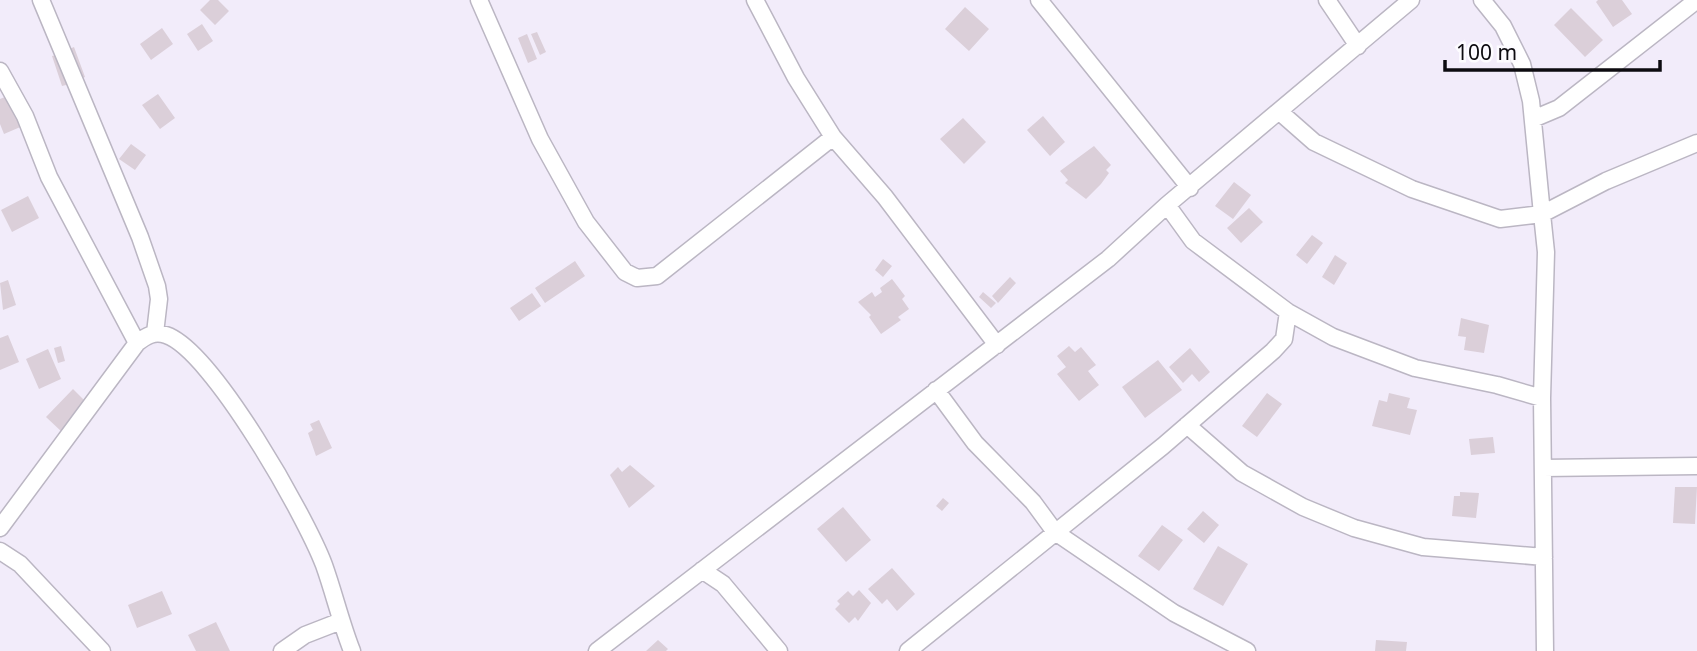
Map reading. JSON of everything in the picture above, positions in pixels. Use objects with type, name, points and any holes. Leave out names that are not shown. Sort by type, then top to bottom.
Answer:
[{"type":"street","points":[[41,0],[140,237],[159,299],[155,333]]},
{"type":"street","points":[[479,0],[540,139],[586,222],[625,272],[637,278],[649,279],[666,270],[833,136]]},
{"type":"street","points":[[755,0],[796,78],[833,136],[884,197],[997,345]]},
{"type":"street","points":[[1038,0],[1190,188]]},
{"type":"street","points":[[1327,0],[1358,46]]},
{"type":"street","points":[[597,651],[1108,260],[1167,205],[1281,113],[1412,0]]},
{"type":"street","points":[[1482,0],[1503,26],[1522,64],[1533,119],[1546,252],[1542,398],[1545,651]]},
{"type":"street","points":[[1533,119],[1559,108],[1697,0]]},
{"type":"street","points":[[0,71],[25,116],[50,177],[137,343]]},
{"type":"street","points":[[1281,113],[1314,142],[1412,189],[1500,219],[1542,214],[1606,181],[1697,143]]},
{"type":"street","points":[[1167,205],[1193,241],[1288,312],[1333,337],[1415,368],[1497,385],[1542,398]]},
{"type":"street","points":[[908,651],[1187,425],[1284,339],[1288,312]]},
{"type":"street","points":[[0,528],[137,343],[155,333],[167,335],[182,344],[203,365],[252,432],[298,511],[323,564],[352,651]]},
{"type":"street","points":[[936,390],[975,443],[1033,502],[1055,532],[1174,613],[1247,651]]},
{"type":"street","points":[[1187,425],[1242,473],[1303,507],[1354,528],[1423,547],[1544,557]]},
{"type":"street","points":[[1543,468],[1697,466]]},
{"type":"street","points":[[0,551],[20,564],[102,651]]},
{"type":"street","points":[[702,570],[723,584],[779,651]]},
{"type":"street","points":[[282,651],[305,635],[341,621]]},
{"type":"building","points":[[210,0],[218,0],[229,11],[215,25],[200,10]]},
{"type":"building","points":[[1622,0],[1632,14],[1613,27],[1596,2]]},
{"type":"building","points":[[965,7],[989,29],[969,51],[945,29]]},
{"type":"building","points":[[1571,8],[1603,40],[1585,57],[1554,25]]},
{"type":"building","points":[[202,24],[213,41],[198,51],[187,34]]},
{"type":"building","points":[[162,28],[173,44],[151,60],[140,44]]},
{"type":"building","points":[[537,32],[546,52],[540,55],[531,34]]},
{"type":"building","points":[[527,34],[537,59],[528,63],[518,38]]},
{"type":"building","points":[[74,47],[85,77],[78,80],[67,50]]},
{"type":"building","points":[[60,54],[70,84],[62,86],[52,56]]},
{"type":"building","points":[[12,94],[25,125],[4,134],[0,124],[0,99]]},
{"type":"building","points":[[158,94],[175,118],[160,129],[142,105]]},
{"type":"building","points":[[1043,116],[1065,142],[1050,156],[1027,130]]},
{"type":"building","points":[[963,118],[986,142],[964,164],[940,139]]},
{"type":"building","points":[[131,144],[146,155],[135,170],[119,159]]},
{"type":"building","points":[[1094,146],[1111,165],[1101,184],[1086,199],[1065,183],[1068,180],[1060,171]]},
{"type":"building","points":[[1234,182],[1251,195],[1233,219],[1215,206]]},
{"type":"building","points":[[28,196],[39,218],[12,232],[1,210]]},
{"type":"building","points":[[1249,208],[1263,222],[1241,243],[1227,228]]},
{"type":"building","points":[[1312,235],[1323,243],[1307,264],[1296,255]]},
{"type":"building","points":[[1335,255],[1347,263],[1334,285],[1322,277]]},
{"type":"building","points":[[883,259],[892,266],[883,277],[875,270]]},
{"type":"building","points":[[575,261],[585,276],[545,303],[535,288]]},
{"type":"building","points":[[1010,277],[1016,283],[998,303],[992,296]]},
{"type":"building","points":[[892,279],[905,296],[902,299],[909,309],[898,317],[901,320],[881,334],[869,317],[871,315],[858,302],[872,292],[875,297],[882,292],[880,288]]},
{"type":"building","points":[[8,280],[16,305],[3,310],[0,283]]},
{"type":"building","points":[[983,292],[996,303],[991,308],[979,297]]},
{"type":"building","points":[[532,293],[541,306],[519,321],[510,308]]},
{"type":"building","points":[[1461,318],[1489,325],[1484,353],[1464,350],[1466,337],[1458,336]]},
{"type":"building","points":[[8,335],[19,362],[0,370],[0,338]]},
{"type":"building","points":[[61,346],[65,361],[58,363],[54,348]]},
{"type":"building","points":[[1069,346],[1075,352],[1081,347],[1096,365],[1088,371],[1099,385],[1079,401],[1057,374],[1066,367],[1057,356]]},
{"type":"building","points":[[1190,348],[1210,372],[1199,382],[1192,374],[1183,383],[1169,367]]},
{"type":"building","points":[[48,349],[61,379],[39,389],[26,359]]},
{"type":"building","points":[[1158,360],[1182,390],[1145,418],[1122,387]]},
{"type":"building","points":[[73,389],[89,405],[63,433],[46,417]]},
{"type":"building","points":[[1267,393],[1282,404],[1257,437],[1242,426]]},
{"type":"building","points":[[1389,393],[1410,398],[1407,408],[1417,410],[1410,435],[1372,426],[1379,400],[1387,402]]},
{"type":"building","points":[[319,420],[332,448],[316,456],[308,433],[313,430],[310,424]]},
{"type":"building","points":[[1493,437],[1495,453],[1471,455],[1469,439]]},
{"type":"building","points":[[630,465],[655,486],[629,508],[610,475],[618,467],[622,472]]},
{"type":"building","points":[[1675,487],[1697,487],[1695,524],[1673,523]]},
{"type":"building","points":[[1460,492],[1479,493],[1476,518],[1452,516],[1454,496],[1460,496]]},
{"type":"building","points":[[943,498],[949,503],[942,511],[936,506]]},
{"type":"building","points":[[843,507],[871,540],[846,562],[817,529]]},
{"type":"building","points":[[1203,511],[1219,525],[1204,543],[1187,529]]},
{"type":"building","points":[[1162,525],[1183,540],[1159,571],[1138,556]]},
{"type":"building","points":[[1218,546],[1248,564],[1223,606],[1193,589]]},
{"type":"building","points":[[892,568],[915,594],[897,611],[887,599],[882,604],[868,589]]},
{"type":"building","points":[[859,590],[871,603],[858,621],[855,617],[849,623],[835,609],[840,604],[837,601],[848,591],[853,596]]},
{"type":"building","points":[[162,591],[172,614],[137,628],[128,605]]},
{"type":"building","points":[[216,622],[230,651],[196,651],[188,635]]},
{"type":"building","points":[[658,640],[668,649],[666,651],[646,651]]},
{"type":"building","points":[[1376,640],[1407,642],[1406,651],[1375,651]]}]
